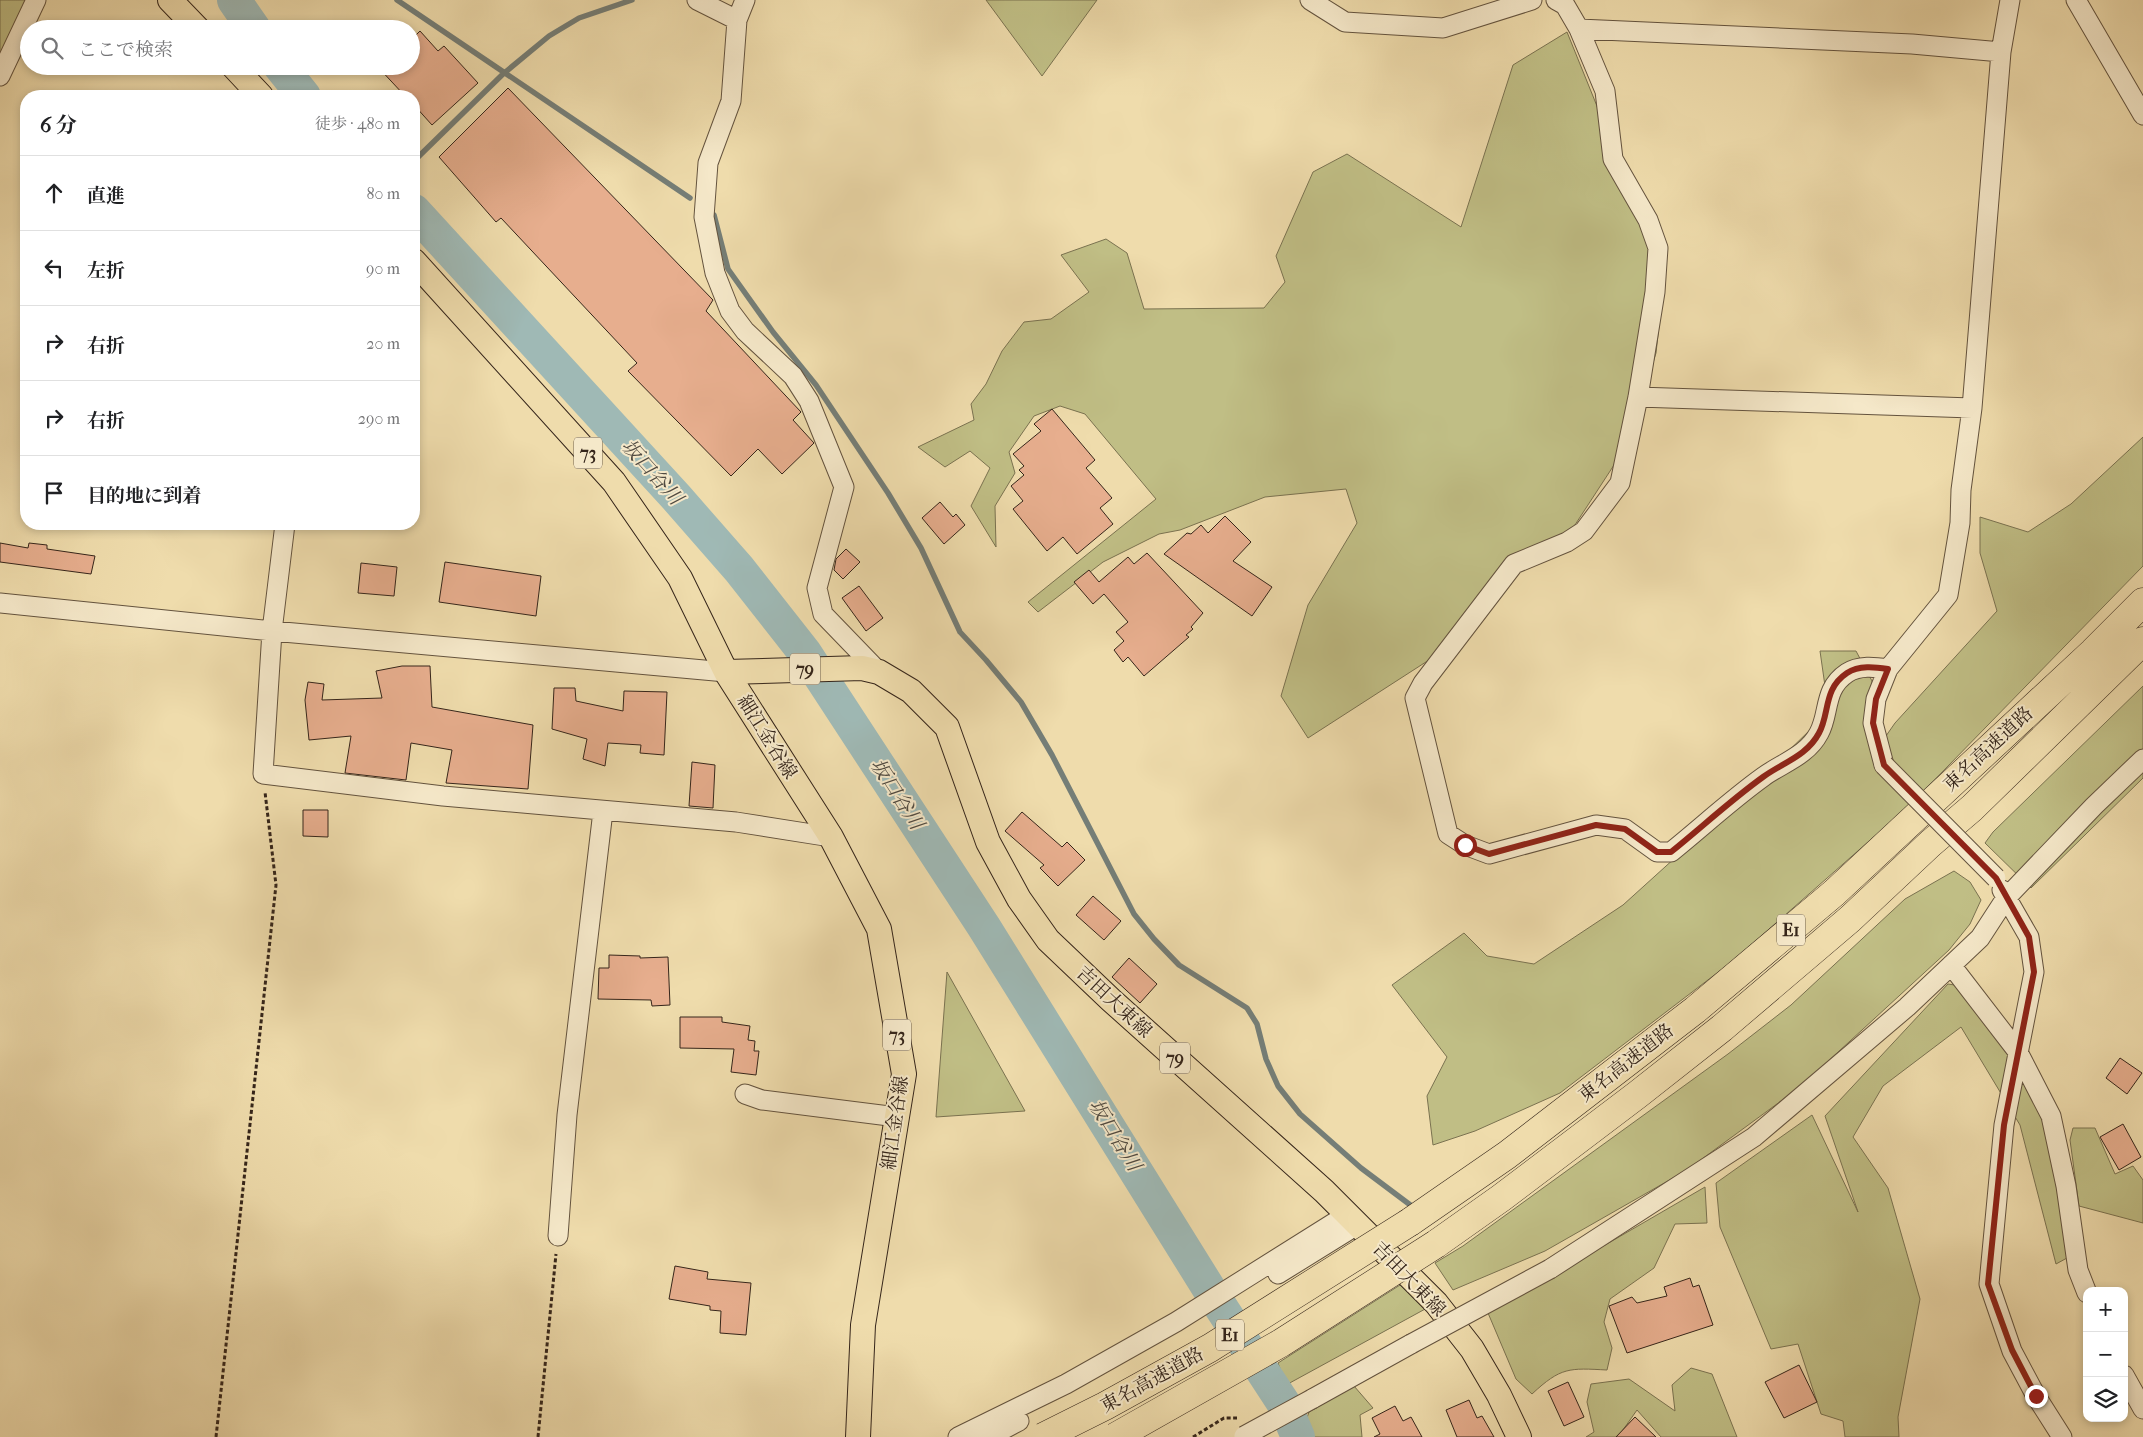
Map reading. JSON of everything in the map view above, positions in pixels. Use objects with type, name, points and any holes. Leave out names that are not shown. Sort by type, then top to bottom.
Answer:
[{"type":"highway","name":"東名高速道路","points":[[1043,1437],[1106,1406],[1210,1348],[1410,1222],[1507,1155],[1694,1010],[1834,893],[2093,652],[2143,602]]},
{"type":"highway","name":"東名高速道路","points":[[1115,1437],[1281,1343],[1436,1244],[1501,1198],[1637,1095],[1774,983],[1888,885],[1931,843],[1972,808],[2143,641]]},
{"type":"main road","points":[[170,0],[189,20]]},
{"type":"main road","points":[[241,75],[255,90]]},
{"type":"main road","name":"73","points":[[420,268],[614,482],[680,578],[726,672]]},
{"type":"main road","name":"79","points":[[726,672],[870,670]]},
{"type":"main road","name":"吉田大東線","points":[[870,670],[910,691],[947,727],[988,842],[1019,899],[1048,940],[1352,1220],[1436,1303],[1472,1349],[1499,1395],[1519,1437]]},
{"type":"main road","name":"細江金谷線","points":[[726,672],[831,837],[879,929],[904,1074],[863,1325],[858,1437]]},
{"type":"street","points":[[27,20],[36,0]]},
{"type":"street","points":[[697,0],[737,20]]},
{"type":"street","points":[[745,0],[737,20],[731,101],[708,163],[704,217],[715,273],[730,311],[745,331],[793,376],[809,401],[844,487],[817,588],[823,614],[870,670]]},
{"type":"street","points":[[1310,0],[1345,22],[1443,28],[1532,0]]},
{"type":"street","points":[[1556,0],[1565,5],[1579,28],[1605,91],[1613,159],[1648,220],[1658,248],[1655,292],[1638,397],[1620,483],[1584,531],[1573,538],[1514,564],[1423,683],[1415,698],[1448,834],[1465,845],[1489,854],[1596,825],[1625,829],[1657,852],[1671,852],[1764,776],[1801,755],[1819,733],[1832,688],[1848,673],[1868,667],[1888,669]]},
{"type":"street","points":[[2010,0],[2001,52],[1972,408],[1961,490],[1960,523],[1948,595],[1888,669],[1876,699],[1873,723],[1884,765],[1996,878],[2029,937],[2034,972],[2004,1125],[1988,1284],[2012,1350],[2036,1396],[2062,1437]]},
{"type":"street","points":[[2076,0],[2143,115]]},
{"type":"street","points":[[1579,28],[1912,44],[2001,52]]},
{"type":"street","points":[[0,76],[20,34]]},
{"type":"street","points":[[1638,397],[1972,408]]},
{"type":"street","points":[[284,530],[272,631],[263,774],[443,796],[736,822],[831,837]]},
{"type":"street","points":[[0,603],[272,631],[726,672]]},
{"type":"street","points":[[1243,1432],[1312,1399],[1550,1269],[1754,1137],[1907,1007],[1980,938],[2006,898],[2094,806],[2143,759]]},
{"type":"street","points":[[558,1236],[567,1115],[603,811]]},
{"type":"street","points":[[1951,965],[2018,1052],[2051,1116],[2066,1186],[2078,1270],[2085,1287]]},
{"type":"street","points":[[745,1094],[762,1100],[897,1117]]},
{"type":"street","points":[[989,1437],[1182,1325],[1269,1265],[1352,1220]]},
{"type":"street","points":[[958,1437],[1253,1290],[1352,1220]]},
{"type":"street","points":[[2125,1377],[2143,1409]]},
{"type":"path","points":[[216,1437],[276,885],[263,774]]},
{"type":"path","points":[[538,1437],[558,1236]]},
{"type":"path","points":[[1192,1437],[1224,1418],[1239,1418],[1243,1432]]},
{"type":"shaded area","points":[[0,0],[27,0],[0,68]]},
{"type":"shaded area","points":[[986,0],[1097,0],[1042,76]]},
{"type":"shaded area","points":[[1567,32],[1601,116],[1663,289],[1656,353],[1629,442],[1571,531],[1488,583],[1429,660],[1308,738],[1281,696],[1308,605],[1357,523],[1346,489],[1265,497],[1180,530],[1159,534],[1103,562],[1038,612],[1028,602],[1156,499],[1085,414],[1060,406],[1034,416],[1009,452],[1015,473],[995,506],[996,547],[971,506],[990,468],[970,451],[945,467],[918,447],[974,420],[971,404],[986,384],[1002,351],[1024,322],[1051,319],[1089,292],[1061,255],[1106,239],[1127,253],[1144,309],[1264,308],[1285,282],[1276,256],[1313,172],[1347,154],[1461,227],[1513,65]]},
{"type":"shaded area","points":[[2143,437],[2143,566],[1910,805],[1734,960],[1560,1093],[1475,1131],[1433,1145],[1427,1096],[1447,1057],[1392,985],[1464,933],[1487,956],[1534,964],[1623,905],[1729,809],[1813,727],[1825,686],[1820,651],[1856,651],[1872,681],[1874,716],[1879,746],[1895,723],[1997,611],[1980,553],[1980,517],[2028,532],[2071,504]]},
{"type":"shaded area","points":[[2143,686],[2143,778],[2031,888],[1985,843],[1993,832]]},
{"type":"shaded area","points":[[1954,871],[1970,882],[1981,900],[1970,924],[1949,950],[1800,1087],[1687,1170],[1545,1251],[1453,1290],[1435,1263],[1463,1246],[1728,1054],[1791,1005],[1905,899]]},
{"type":"shaded area","points":[[947,972],[1025,1111],[936,1117]]},
{"type":"shaded area","points":[[1948,984],[1961,986],[2016,1050],[2054,1128],[2067,1258],[2056,1264],[2020,1125],[1961,1027],[1883,1086],[1853,1137],[1888,1188],[1920,1299],[1898,1417],[1899,1437],[1845,1437],[1843,1421],[1821,1414],[1798,1344],[1771,1349],[1720,1227],[1716,1183],[1812,1115],[1858,1212],[1825,1116]]},
{"type":"shaded area","points":[[2073,1128],[2095,1128],[2115,1174],[2133,1166],[2143,1180],[2143,1223],[2079,1206],[2070,1140]]},
{"type":"shaded area","points":[[1705,1187],[1707,1223],[1675,1224],[1654,1268],[1610,1299],[1604,1322],[1612,1348],[1607,1370],[1583,1369],[1566,1371],[1558,1374],[1532,1394],[1516,1379],[1488,1313]]},
{"type":"shaded area","points":[[1411,1278],[1427,1308],[1286,1385],[1278,1363]]},
{"type":"shaded area","points":[[1691,1368],[1712,1374],[1737,1437],[1661,1437],[1637,1410],[1618,1437],[1586,1437],[1594,1432],[1587,1402],[1591,1384],[1629,1379],[1675,1411],[1672,1385]]},
{"type":"shaded area","points":[[1354,1386],[1373,1408],[1360,1415],[1362,1437],[1306,1437],[1302,1432],[1309,1412]]},
{"type":"building","points":[[420,31],[438,51],[444,46],[478,83],[432,125],[420,112],[420,90],[399,90],[385,75],[420,75]]},
{"type":"building","points":[[508,88],[713,300],[706,311],[801,412],[793,420],[814,443],[782,474],[758,449],[731,476],[628,371],[637,363],[501,218],[496,222],[439,157]]},
{"type":"building","points":[[1052,409],[1095,460],[1086,468],[1112,498],[1100,508],[1113,524],[1077,554],[1063,537],[1047,551],[1013,509],[1023,501],[1011,486],[1024,475],[1019,470],[1024,466],[1013,454],[1041,431],[1034,424]]},
{"type":"building","points":[[940,502],[953,517],[956,514],[965,525],[944,544],[922,518]]},
{"type":"building","points":[[1225,516],[1251,542],[1233,561],[1272,587],[1252,616],[1164,554],[1187,533],[1191,534],[1201,525],[1208,533]]},
{"type":"building","points":[[0,543],[28,548],[29,543],[47,545],[47,549],[95,556],[91,574],[0,562]]},
{"type":"building","points":[[846,549],[860,562],[843,579],[834,570],[836,559]]},
{"type":"building","points":[[1147,553],[1203,613],[1191,627],[1193,629],[1186,635],[1189,637],[1144,676],[1128,657],[1123,662],[1114,650],[1124,641],[1116,632],[1128,622],[1104,594],[1093,604],[1074,582],[1089,570],[1099,582],[1128,557],[1134,564]]},
{"type":"building","points":[[445,562],[541,576],[536,616],[439,602]]},
{"type":"building","points":[[361,563],[397,567],[394,596],[358,593]]},
{"type":"building","points":[[859,586],[883,618],[866,631],[842,598]]},
{"type":"building","points":[[402,666],[430,666],[432,707],[533,725],[528,789],[446,783],[452,750],[411,743],[406,780],[345,773],[351,736],[309,740],[305,700],[308,682],[324,684],[322,700],[382,698],[376,671]]},
{"type":"building","points":[[554,688],[575,688],[576,701],[623,711],[624,691],[667,692],[664,755],[640,753],[641,745],[608,743],[605,766],[583,759],[587,739],[552,729]]},
{"type":"building","points":[[692,762],[715,765],[713,808],[689,806]]},
{"type":"building","points":[[303,810],[328,810],[328,837],[303,836]]},
{"type":"building","points":[[1022,812],[1062,847],[1067,842],[1085,860],[1058,886],[1040,868],[1044,865],[1005,831]]},
{"type":"building","points":[[1093,896],[1121,921],[1104,940],[1076,915]]},
{"type":"building","points":[[609,955],[640,956],[640,958],[668,957],[670,1005],[652,1006],[651,1000],[598,999],[599,968],[609,968]]},
{"type":"building","points":[[1129,958],[1157,984],[1140,1003],[1112,977]]},
{"type":"building","points":[[680,1017],[722,1017],[722,1022],[750,1026],[748,1040],[755,1041],[754,1051],[759,1051],[756,1075],[731,1072],[734,1049],[680,1048]]},
{"type":"building","points":[[2120,1058],[2142,1073],[2127,1094],[2106,1078]]},
{"type":"building","points":[[2123,1124],[2141,1157],[2119,1170],[2100,1137]]},
{"type":"building","points":[[675,1266],[708,1272],[707,1279],[751,1283],[746,1335],[720,1333],[721,1311],[710,1310],[710,1306],[669,1299]]},
{"type":"building","points":[[1690,1278],[1693,1287],[1699,1285],[1713,1325],[1627,1353],[1609,1306],[1632,1297],[1637,1303],[1667,1296],[1664,1287]]},
{"type":"building","points":[[1799,1365],[1817,1402],[1784,1418],[1765,1382]]},
{"type":"building","points":[[1568,1382],[1584,1417],[1564,1426],[1548,1391]]},
{"type":"building","points":[[1469,1400],[1477,1418],[1482,1416],[1494,1437],[1457,1437],[1446,1410]]},
{"type":"building","points":[[1395,1406],[1403,1421],[1411,1417],[1422,1437],[1374,1437],[1380,1434],[1372,1418]]},
{"type":"building","points":[[1635,1417],[1656,1437],[1616,1437]]},
{"type":"waterway","name":"坂口谷川","points":[[234,0],[248,20]]},
{"type":"waterway","points":[[397,0],[690,198]]},
{"type":"waterway","points":[[420,155],[503,74],[549,36],[579,18],[632,0]]},
{"type":"waterway","name":"坂口谷川","points":[[287,75],[299,90]]},
{"type":"waterway","points":[[714,215],[728,269],[773,332],[816,385],[888,493],[921,548],[960,632],[1021,702],[1052,755],[1134,914],[1154,939],[1179,965],[1247,1008],[1257,1024],[1266,1059],[1278,1086],[1300,1114],[1361,1168],[1413,1207]]},
{"type":"waterway","name":"坂口谷川","points":[[420,218],[676,497],[739,569],[805,653],[984,927],[1211,1292],[1284,1404],[1298,1437]]},
{"type":"route","points":[[1465,845],[1489,854],[1596,825],[1625,829],[1657,852],[1671,852],[1764,776],[1801,755],[1819,733],[1832,688],[1848,673],[1868,667],[1888,669],[1876,699],[1873,723],[1884,765],[1996,878],[2029,937],[2034,972],[2004,1125],[1988,1284],[2012,1350],[2036,1396]]}]
